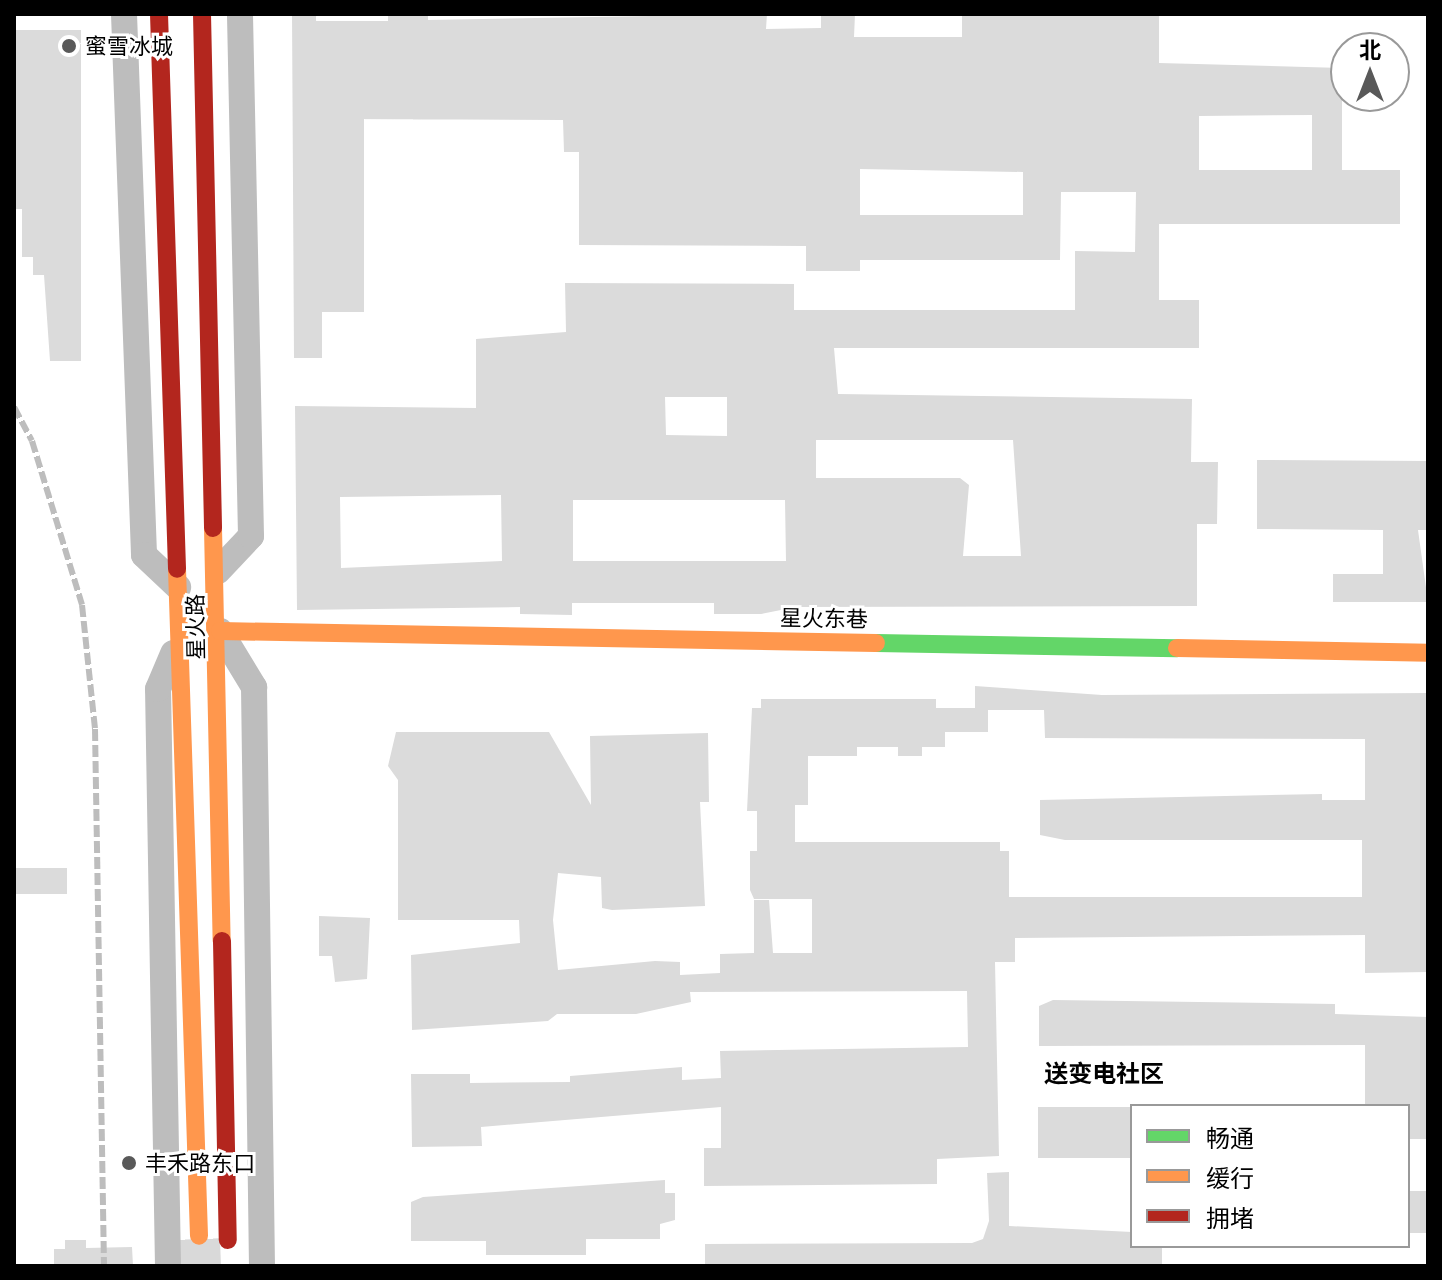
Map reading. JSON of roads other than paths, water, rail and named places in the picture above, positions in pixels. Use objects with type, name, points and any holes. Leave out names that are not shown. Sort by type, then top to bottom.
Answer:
[{"type":"main road","points":[[144,14],[159,70]]},
{"type":"main road","name":"星火路","points":[[159,14],[199,1239]]},
{"type":"main road","name":"星火路","points":[[202,14],[220,631],[228,1240]]},
{"type":"main road","points":[[202,75],[215,14]]},
{"type":"main road","name":"星火东巷","points":[[220,631],[1428,653]]},
{"type":"street","points":[[124,14],[144,555],[178,587]]},
{"type":"street","points":[[218,571],[251,536],[240,14]]},
{"type":"street","points":[[220,631],[254,687],[262,1266]]},
{"type":"street","points":[[168,1266],[158,689],[180,635]]},
{"type":"tunnel","points":[[199,1239],[200,1266]]},
{"type":"railway","points":[[14,407],[32,441],[82,605],[95,729],[104,1266]]},
{"type":"place","name":"蜜雪冰城","points":[[69,46]]},
{"type":"place","name":"丰禾路东口","points":[[129,1163]]},
{"type":"district","name":"送变电社区","points":[[1104,1073]]}]
